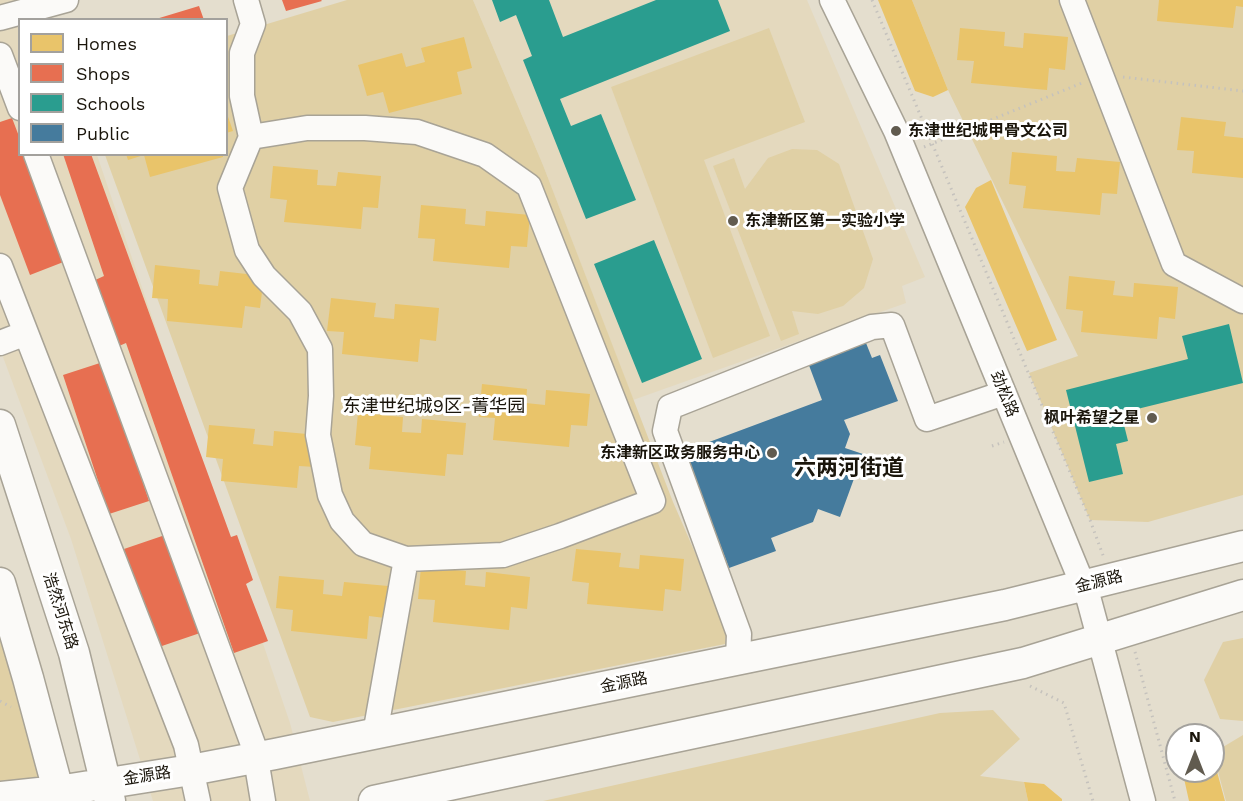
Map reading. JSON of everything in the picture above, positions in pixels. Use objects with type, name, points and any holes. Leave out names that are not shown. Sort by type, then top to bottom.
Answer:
[{"type":"main road","name":"浩然河东路","points":[[0,425],[74,653],[108,792]]},
{"type":"main road","name":"金源路","points":[[0,797],[108,792],[191,770],[1005,605],[1243,546]]},
{"type":"main road","points":[[0,583],[59,796]]},
{"type":"main road","points":[[374,801],[1023,663],[1243,595]]},
{"type":"street","points":[[0,18],[66,0]]},
{"type":"street","points":[[246,0],[253,24],[242,53],[242,96],[252,137],[230,188],[247,250],[264,276],[300,312],[320,349],[321,396],[318,435],[330,495],[342,521],[363,544],[406,559],[503,555],[652,501],[528,186],[484,155],[417,132],[365,128],[308,128],[252,137]]},
{"type":"street","name":"劲松路","points":[[832,0],[906,154],[1089,600],[1143,801]]},
{"type":"street","points":[[1072,0],[1174,264],[1243,301]]},
{"type":"street","points":[[0,55],[18,103]]},
{"type":"street","points":[[37,156],[250,735],[263,801]]},
{"type":"street","points":[[0,266],[186,745],[198,801]]},
{"type":"street","points":[[738,660],[738,634],[665,431],[670,407],[872,327],[891,325],[927,419],[1004,393]]},
{"type":"street","points":[[0,343],[26,333]]},
{"type":"street","points":[[375,734],[406,559]]},
{"type":"path","points":[[872,0],[1090,520],[1111,579]]},
{"type":"path","points":[[906,154],[1101,75],[1243,91]]},
{"type":"path","points":[[1130,630],[1175,801]]},
{"type":"path","points":[[997,669],[1064,703],[1093,801]]},
{"type":"shaded area","points":[[0,0],[42,0],[51,18],[18,18],[18,156],[97,156],[290,723],[310,801],[153,801],[71,539],[0,349]]},
{"type":"shaded area","points":[[347,0],[473,0],[543,165],[673,502],[727,626],[725,644],[333,722],[310,717],[105,156],[228,156],[228,36]]},
{"type":"shaded area","name":"东津新区第一实验小学","points":[[473,0],[807,0],[925,277],[902,286],[906,303],[633,400],[543,165]]},
{"type":"shaded area","points":[[912,0],[1243,0],[1243,495],[1148,522],[1090,520],[1029,373],[1078,356],[948,90]]},
{"type":"shaded area","points":[[769,28],[805,122],[704,160],[770,336],[713,358],[611,87]]},
{"type":"shaded area","points":[[792,149],[817,150],[839,164],[873,259],[864,288],[843,306],[818,314],[792,311],[799,334],[781,341],[713,166],[734,158],[745,189],[768,158]]},
{"type":"shaded area","points":[[0,583],[58,791],[0,797]]},
{"type":"shaded area","points":[[1243,638],[1243,721],[1220,719],[1204,680],[1223,642]]},
{"type":"shaded area","points":[[993,710],[1020,739],[980,776],[1024,782],[1028,801],[543,801],[940,713]]},
{"type":"shaded area","points":[[1243,735],[1243,801],[1226,801],[1221,783],[1225,783],[1225,746]]},
{"type":"building: Homes","points":[[878,0],[912,0],[948,90],[933,97],[915,91]]},
{"type":"building: Homes","points":[[1159,0],[1243,0],[1243,7],[1236,6],[1233,28],[1157,21]]},
{"type":"building: Homes","points":[[960,28],[1005,32],[1004,46],[1023,48],[1024,33],[1068,37],[1065,70],[1049,68],[1047,90],[971,83],[974,61],[957,60]]},
{"type":"building: Homes","points":[[464,37],[472,68],[457,72],[462,94],[389,113],[383,92],[367,96],[358,65],[402,53],[406,67],[425,62],[421,48]]},
{"type":"building: Homes","points":[[228,117],[233,131],[228,132]]},
{"type":"building: Homes","points":[[1181,117],[1226,122],[1224,136],[1243,138],[1243,178],[1192,173],[1194,151],[1177,150]]},
{"type":"building: Homes","points":[[1012,152],[1057,156],[1056,171],[1075,172],[1077,158],[1120,162],[1117,194],[1102,193],[1100,215],[1023,208],[1026,186],[1009,184]]},
{"type":"building: Homes","points":[[127,156],[141,156],[128,160]]},
{"type":"building: Homes","points":[[144,156],[223,156],[223,157],[150,177]]},
{"type":"building: Homes","points":[[273,166],[318,170],[317,185],[336,186],[338,172],[381,176],[378,208],[363,207],[361,229],[284,222],[287,200],[270,198]]},
{"type":"building: Homes","points":[[991,180],[1057,340],[1027,351],[965,207],[976,188]]},
{"type":"building: Homes","points":[[421,205],[466,209],[465,224],[485,226],[486,211],[530,215],[527,247],[511,246],[509,268],[433,261],[435,239],[418,238]]},
{"type":"building: Homes","points":[[155,265],[200,270],[199,284],[218,286],[220,271],[264,276],[260,308],[245,306],[242,328],[167,321],[168,299],[152,298]]},
{"type":"building: Homes","points":[[1069,276],[1115,281],[1113,295],[1133,297],[1134,283],[1178,287],[1175,319],[1159,317],[1157,339],[1081,332],[1083,311],[1066,309]]},
{"type":"building: Homes","points":[[331,298],[376,303],[374,317],[394,319],[395,304],[439,308],[436,341],[420,339],[418,362],[342,354],[344,332],[327,331]]},
{"type":"building: Homes","points":[[482,384],[527,389],[526,403],[545,405],[546,390],[590,394],[587,426],[571,425],[569,447],[493,440],[495,418],[479,417]]},
{"type":"building: Homes","points":[[358,413],[403,417],[402,432],[421,433],[422,419],[466,423],[463,455],[447,454],[445,476],[369,469],[371,447],[355,445]]},
{"type":"building: Homes","points":[[209,425],[255,429],[253,444],[273,446],[274,431],[318,435],[315,467],[299,466],[297,488],[221,481],[223,459],[206,457]]},
{"type":"building: Homes","points":[[576,549],[621,553],[619,567],[639,569],[640,555],[684,559],[681,591],[665,589],[663,611],[587,604],[589,583],[572,581]]},
{"type":"building: Homes","points":[[421,567],[466,571],[465,585],[485,587],[486,572],[530,577],[527,609],[511,607],[509,630],[433,622],[435,600],[418,599]]},
{"type":"building: Homes","points":[[279,576],[324,580],[323,594],[342,596],[344,582],[388,586],[385,618],[369,616],[367,639],[291,631],[293,610],[276,608]]},
{"type":"building: Homes","points":[[1024,782],[1044,784],[1062,801],[1028,801]]},
{"type":"building: Homes","points":[[1185,783],[1220,783],[1225,801],[1189,801]]},
{"type":"building: Shops","points":[[282,0],[321,0],[322,1],[286,11]]},
{"type":"building: Shops","points":[[199,6],[203,18],[159,18]]},
{"type":"building: Shops","points":[[12,118],[18,134],[18,156],[26,156],[66,261],[30,275],[0,195],[0,122]]},
{"type":"building: Shops","points":[[64,156],[92,156],[231,537],[237,535],[253,580],[246,584],[268,641],[234,653],[126,343],[119,346],[93,281],[104,276]]},
{"type":"building: Shops","points":[[103,362],[149,501],[109,514],[63,375]]},
{"type":"building: Shops","points":[[168,534],[203,632],[159,647],[124,549]]},
{"type":"building: Schools","points":[[492,0],[549,0],[563,37],[656,0],[718,0],[730,31],[560,99],[571,126],[601,114],[636,200],[586,219],[523,60],[532,56],[516,15],[500,22]]},
{"type":"building: Schools","points":[[654,240],[702,359],[642,383],[594,264]]},
{"type":"building: Schools","points":[[1229,324],[1243,383],[1121,413],[1128,441],[1116,444],[1123,474],[1089,482],[1066,390],[1188,359],[1182,336]]},
{"type":"building: Public","name":"东津新区政务服务中心","points":[[864,338],[872,358],[880,355],[898,401],[844,420],[850,434],[845,448],[863,454],[840,517],[818,509],[813,522],[771,538],[776,551],[729,568],[685,451],[822,400],[807,360]]},
{"type":"place","name":"东津世纪城甲骨文公司","points":[[896,131]]},
{"type":"place","name":"东津新区第一实验小学","points":[[733,221]]},
{"type":"place","name":"枫叶希望之星","points":[[1152,418]]},
{"type":"place","name":"东津新区政务服务中心","points":[[772,453]]},
{"type":"district","name":"东津世纪城9区-菁华园","points":[[434,407]]},
{"type":"district","name":"六两河街道","points":[[849,469]]}]
